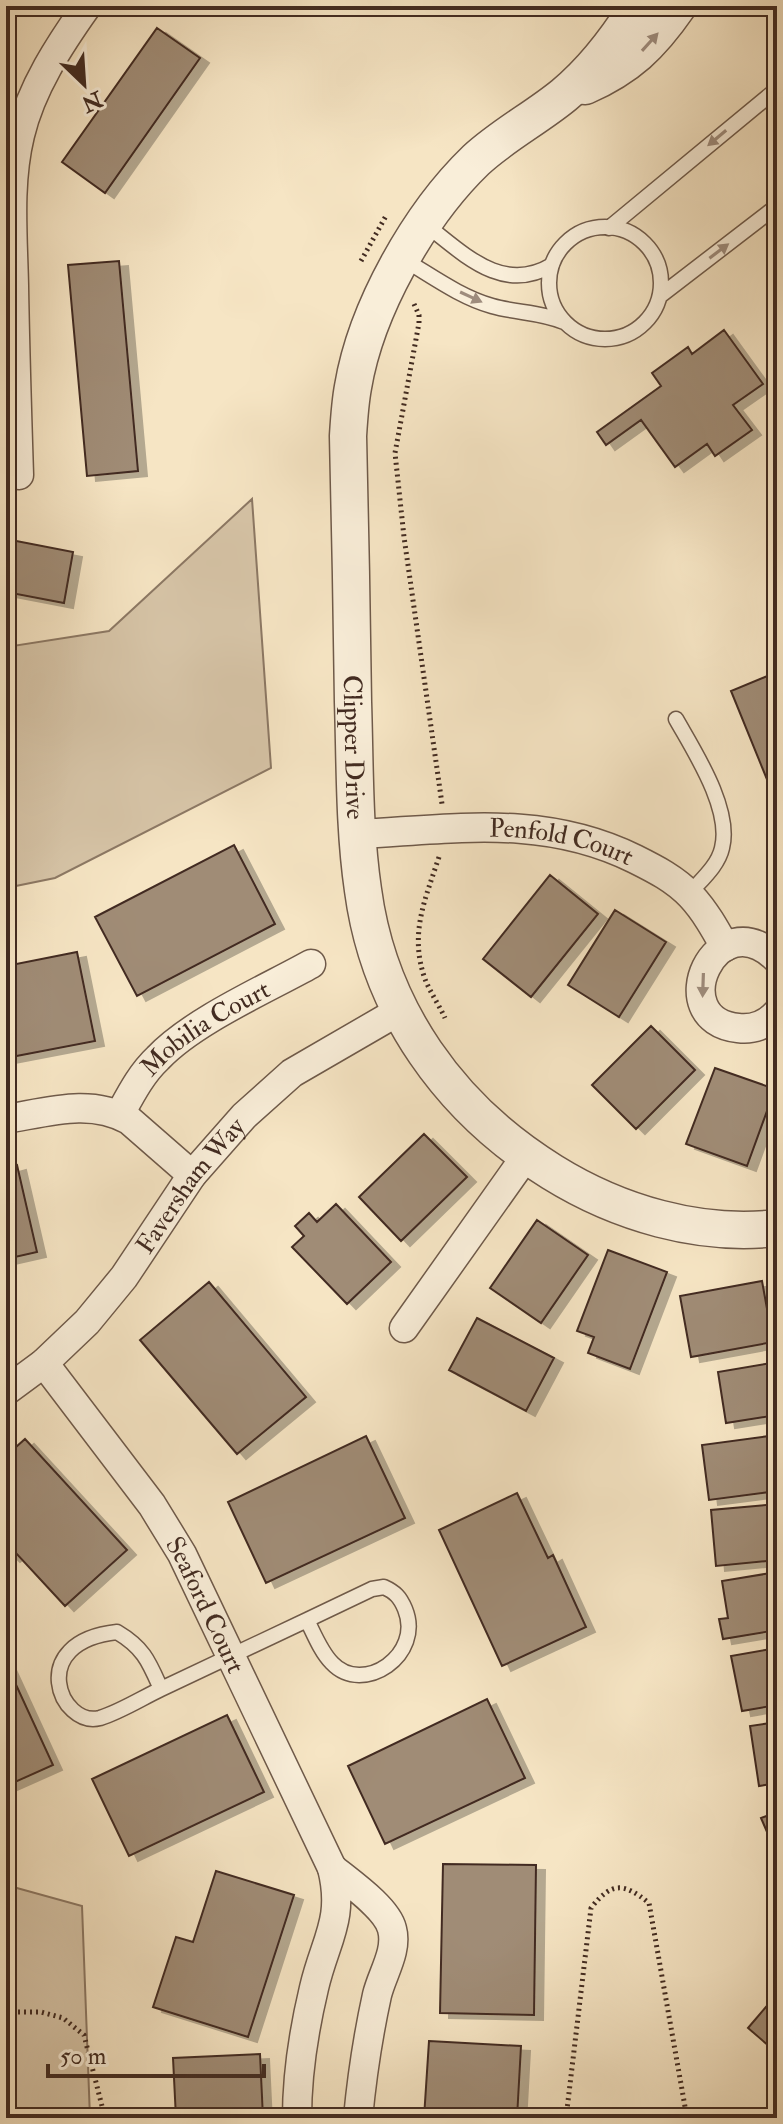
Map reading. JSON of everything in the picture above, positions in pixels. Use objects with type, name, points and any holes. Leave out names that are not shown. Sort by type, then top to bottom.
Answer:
[{"type":"street","points":[[19,475],[12,219],[14,171],[20,133],[35,93],[65,37],[87,6]]},
{"type":"street","name":"Clipper Drive","points":[[638,6],[608,48],[565,95],[476,160],[440,201],[384,292],[365,343],[353,386],[348,436],[354,744],[362,889],[373,942],[399,1011],[420,1048],[454,1091],[492,1129],[526,1156],[572,1184],[642,1213],[715,1229],[777,1228]]},
{"type":"street","name":"Clipper Drive","points":[[565,95],[631,61],[659,32],[678,6]]},
{"type":"street","name":"Penfold Court","points":[[359,834],[508,826],[557,832],[612,848],[661,872],[689,894],[709,918],[725,947]]},
{"type":"street","points":[[777,959],[755,944],[740,943],[725,947],[714,954],[701,978],[700,991],[712,1016],[722,1024],[735,1028],[749,1029],[762,1025],[777,1013]]},
{"type":"street","name":"Mobilia Court","points":[[120,1114],[139,1079],[159,1056],[189,1032],[311,964]]},
{"type":"street","name":"Faversham Way","points":[[6,1391],[44,1363],[87,1322],[124,1277],[192,1175],[244,1116],[292,1073],[399,1011]]},
{"type":"street","points":[[6,1119],[74,1108],[98,1108],[120,1114],[192,1175]]},
{"type":"street","points":[[404,1328],[526,1156]]},
{"type":"street","name":"Seaford Court","points":[[44,1363],[152,1505],[182,1554],[332,1868],[338,1891],[337,1916],[304,2032],[297,2118]]},
{"type":"street","name":"Seaford Court","points":[[332,1868],[385,1914],[392,1929],[393,1946],[378,1991],[364,2060],[358,2118]]},
{"type":"lane","points":[[609,228],[777,89]]},
{"type":"lane","points":[[660,296],[777,206]]},
{"type":"lane","points":[[425,224],[471,259],[500,274],[528,276],[552,265]]},
{"type":"lane","points":[[403,259],[479,302],[548,315],[587,337],[606,340],[626,336],[642,326],[660,296],[661,278],[657,261],[647,246],[634,235],[600,227],[582,231],[567,241],[555,257],[549,275],[549,295],[564,322]]},
{"type":"lane","points":[[676,719],[701,763],[724,830],[722,850],[715,864],[689,894]]},
{"type":"lane","points":[[161,1689],[145,1655],[135,1643],[117,1632],[83,1640],[69,1650],[60,1664],[58,1680],[74,1713],[84,1718],[98,1718],[161,1689],[372,1589],[384,1587],[395,1592],[403,1602],[409,1619],[409,1637],[404,1650],[393,1662],[374,1672],[356,1675],[341,1670],[331,1662],[307,1620]]},
{"type":"path","points":[[566,2118],[591,1908],[602,1893],[616,1887],[633,1890],[649,1903],[687,2118]]},
{"type":"path","points":[[6,2012],[41,2012],[63,2018],[84,2035],[105,2118]]},
{"type":"shaded area","points":[[252,499],[271,768],[55,878],[6,888],[6,647],[109,631]]},
{"type":"shaded area","points":[[6,1885],[82,1906],[90,2118],[6,2118]]},
{"type":"building","points":[[157,28],[200,58],[105,193],[62,162]]},
{"type":"building","points":[[119,261],[138,471],[87,476],[68,265]]},
{"type":"building","points":[[724,330],[763,384],[733,405],[752,430],[715,456],[707,444],[675,467],[641,420],[606,445],[597,432],[661,386],[652,373],[688,347],[692,354]]},
{"type":"building","points":[[6,539],[73,552],[64,603],[6,592]]},
{"type":"building","points":[[777,672],[777,804],[731,691]]},
{"type":"building","points":[[234,845],[275,924],[137,996],[95,917]]},
{"type":"building","points":[[550,875],[598,914],[531,997],[483,959]]},
{"type":"building","points":[[615,910],[666,942],[619,1017],[568,985]]},
{"type":"building","points":[[77,952],[95,1041],[6,1058],[6,966]]},
{"type":"building","points":[[651,1026],[695,1070],[636,1129],[592,1085]]},
{"type":"building","points":[[715,1068],[775,1089],[747,1166],[686,1144]]},
{"type":"building","points":[[424,1134],[467,1177],[401,1241],[359,1197]]},
{"type":"building","points":[[17,1165],[37,1252],[6,1259],[6,1168]]},
{"type":"building","points":[[336,1204],[391,1262],[347,1304],[292,1247],[304,1236],[295,1226],[309,1213],[317,1222]]},
{"type":"building","points":[[537,1220],[588,1255],[541,1323],[490,1288]]},
{"type":"building","points":[[608,1250],[667,1272],[630,1369],[588,1353],[594,1337],[577,1331]]},
{"type":"building","points":[[762,1281],[773,1342],[691,1357],[680,1296]]},
{"type":"building","points":[[209,1282],[306,1397],[237,1454],[140,1340]]},
{"type":"building","points":[[477,1318],[554,1358],[526,1411],[449,1370]]},
{"type":"building","points":[[777,1362],[777,1415],[726,1423],[718,1372]]},
{"type":"building","points":[[777,1435],[777,1491],[709,1500],[702,1445]]},
{"type":"building","points":[[366,1436],[405,1518],[266,1583],[228,1502]]},
{"type":"building","points":[[25,1439],[127,1550],[65,1606],[16,1553],[11,1557],[6,1552],[6,1456]]},
{"type":"building","points":[[517,1493],[548,1558],[553,1555],[586,1627],[502,1666],[439,1530]]},
{"type":"building","points":[[777,1504],[777,1560],[716,1566],[711,1510]]},
{"type":"building","points":[[777,1572],[777,1630],[723,1639],[719,1619],[728,1618],[722,1581]]},
{"type":"building","points":[[777,1648],[777,1705],[742,1711],[731,1656]]},
{"type":"building","points":[[6,1663],[53,1765],[6,1786]]},
{"type":"building","points":[[487,1699],[525,1778],[385,1844],[348,1766]]},
{"type":"building","points":[[227,1715],[264,1792],[129,1856],[92,1779]]},
{"type":"building","points":[[777,1722],[777,1783],[759,1786],[750,1726]]},
{"type":"building","points":[[777,1812],[777,1855],[761,1818]]},
{"type":"building","points":[[443,1864],[536,1865],[534,2015],[440,2013]]},
{"type":"building","points":[[216,1871],[294,1895],[248,2037],[153,2007],[176,1937],[193,1942]]},
{"type":"building","points":[[777,1994],[777,2053],[748,2028]]},
{"type":"building","points":[[429,2041],[521,2046],[517,2118],[424,2118]]},
{"type":"building","points":[[260,2054],[263,2118],[176,2118],[173,2058]]}]
